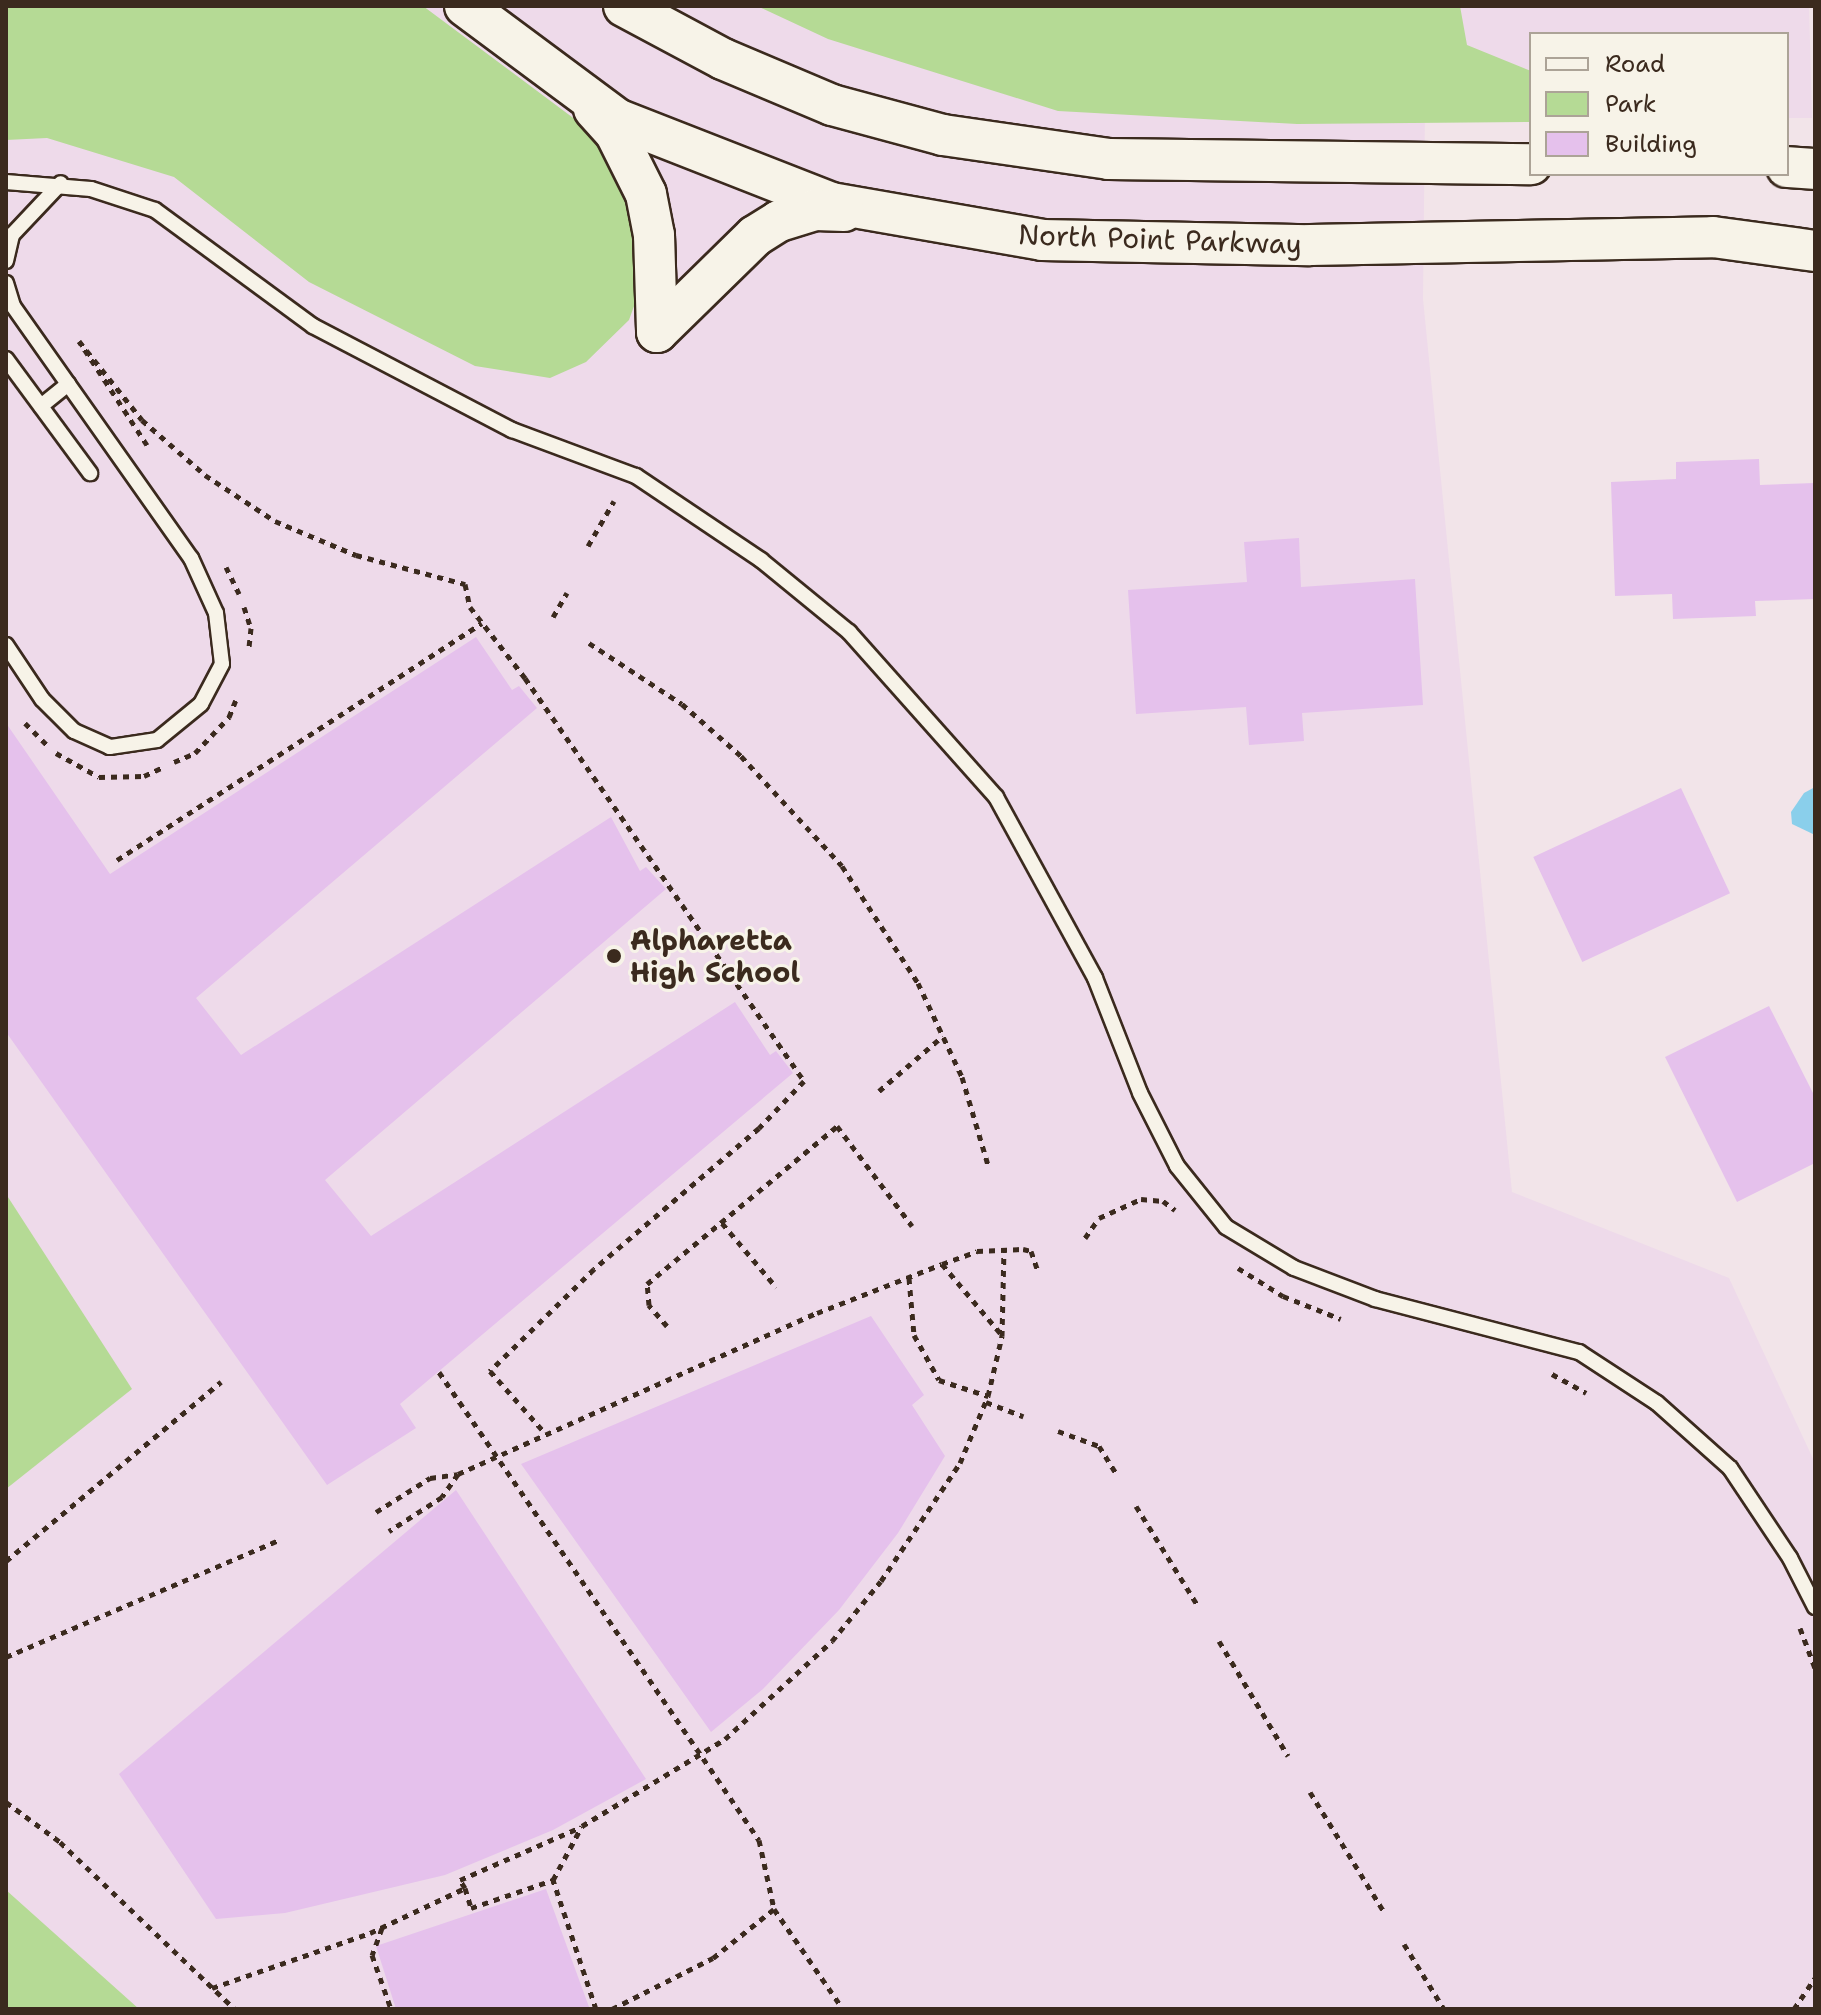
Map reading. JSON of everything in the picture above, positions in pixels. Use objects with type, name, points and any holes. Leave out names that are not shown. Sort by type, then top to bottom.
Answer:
[{"type":"street","name":"North Point Parkway","points":[[465,6],[580,95],[617,119],[818,198],[884,212],[1042,240],[1310,245],[1713,237],[1815,251]]},
{"type":"street","points":[[624,6],[723,59],[832,105],[943,135],[1109,159],[1529,164]]},
{"type":"street","points":[[580,95],[615,132],[646,194],[654,235],[657,332],[722,266],[779,221],[816,210],[884,212]]},
{"type":"street","points":[[1789,167],[1815,169]]},
{"type":"lane","points":[[6,182],[61,183],[155,210],[313,326],[512,430],[636,476],[772,569],[849,632],[996,797],[1095,978],[1140,1093],[1177,1166],[1226,1227],[1294,1268],[1375,1299],[1579,1352],[1657,1403],[1730,1468],[1790,1558],[1815,1607]]},
{"type":"lane","points":[[6,261],[12,235],[61,183]]},
{"type":"lane","points":[[6,283],[13,306],[191,558],[216,613],[222,664],[201,704],[157,740],[110,747],[74,731],[42,699],[6,645]]},
{"type":"lane","points":[[6,359],[90,473]]},
{"type":"lane","points":[[41,406],[68,384]]},
{"type":"path","points":[[156,459],[79,341],[142,420],[205,475],[275,521],[356,555],[465,584],[470,607],[804,1081],[759,1128],[594,1269],[490,1371],[545,1433]]},
{"type":"path","points":[[588,546],[614,501]]},
{"type":"path","points":[[225,565],[251,628],[248,652]]},
{"type":"path","points":[[553,617],[567,593]]},
{"type":"path","points":[[117,860],[482,623]]},
{"type":"path","points":[[589,643],[682,704],[794,809],[883,924],[943,1036],[988,1165]]},
{"type":"path","points":[[23,719],[64,761],[99,777],[144,776],[195,753],[229,717],[240,690]]},
{"type":"path","points":[[879,1091],[943,1036]]},
{"type":"path","points":[[667,1326],[649,1305],[647,1284],[837,1126],[912,1226]]},
{"type":"path","points":[[1085,1238],[1099,1218],[1141,1199],[1163,1201],[1179,1214]]},
{"type":"path","points":[[722,1223],[776,1287]]},
{"type":"path","points":[[582,1826],[553,1880],[471,1908],[460,1880],[582,1826],[699,1754],[774,1699],[842,1629],[929,1515],[960,1463],[987,1399],[1002,1336],[1004,1248]]},
{"type":"path","points":[[376,1512],[430,1478],[458,1474],[817,1313],[942,1264],[1004,1248],[1031,1251],[1038,1271]]},
{"type":"path","points":[[1226,1259],[1283,1296],[1341,1319]]},
{"type":"path","points":[[942,1264],[1002,1336]]},
{"type":"path","points":[[909,1278],[914,1335],[939,1380],[1023,1416]]},
{"type":"path","points":[[439,1372],[759,1840],[774,1909],[843,2009]]},
{"type":"path","points":[[6,1561],[221,1382]]},
{"type":"path","points":[[1058,1431],[1099,1446],[1116,1473]]},
{"type":"path","points":[[389,1531],[442,1497],[458,1474]]},
{"type":"path","points":[[1136,1506],[1198,1606]]},
{"type":"path","points":[[6,1657],[277,1541]]},
{"type":"path","points":[[1219,1641],[1288,1756]]},
{"type":"path","points":[[1310,1792],[1383,1910]]},
{"type":"path","points":[[6,1802],[60,1842],[235,2009]]},
{"type":"path","points":[[553,1880],[596,2009]]},
{"type":"path","points":[[212,1988],[383,1927],[465,1888]]},
{"type":"path","points":[[612,2009],[713,1958],[774,1909]]},
{"type":"path","points":[[383,1927],[372,1955],[391,2009]]},
{"type":"path","points":[[1404,1944],[1444,2009]]},
{"type":"path","points":[[1794,2009],[1815,1978]]},
{"type":"shaded area","name":"Alpharetta High School","points":[[6,6],[1809,6],[1812,118],[1789,118],[1789,32],[1529,32],[1529,112],[1425,110],[1423,299],[1512,1192],[1729,1278],[1815,1463],[1815,2009],[6,2009]]},
{"type":"green space","points":[[6,6],[423,6],[584,126],[636,191],[646,273],[629,320],[586,362],[550,378],[475,366],[309,282],[174,177],[47,138],[6,140]]},
{"type":"green space","points":[[757,6],[1460,6],[1467,45],[1529,70],[1529,122],[1297,124],[1058,111],[828,39]]},
{"type":"green space","points":[[6,1194],[132,1389],[6,1489]]},
{"type":"green space","points":[[6,1890],[139,2009],[6,2009]]},
{"type":"water","points":[[1815,787],[1815,835],[1792,824],[1791,812],[1804,793]]},
{"type":"building","points":[[1759,459],[1760,485],[1815,483],[1815,599],[1755,601],[1756,616],[1673,619],[1672,594],[1615,596],[1611,482],[1676,479],[1676,462]]},
{"type":"building","points":[[1299,538],[1301,587],[1415,579],[1423,705],[1302,713],[1304,741],[1249,745],[1246,707],[1136,714],[1128,590],[1247,582],[1244,542]]},
{"type":"building","points":[[476,637],[512,690],[519,686],[537,708],[196,998],[241,1055],[611,817],[640,871],[646,867],[666,889],[325,1180],[371,1236],[735,1002],[770,1055],[776,1051],[793,1073],[400,1404],[416,1428],[327,1485],[6,1032],[6,723],[110,874]]},
{"type":"building","points":[[1681,788],[1730,893],[1582,962],[1533,857]]},
{"type":"building","points":[[1769,1006],[1815,1097],[1815,1163],[1737,1202],[1665,1057]]},
{"type":"building","points":[[871,1316],[924,1395],[912,1405],[945,1456],[898,1533],[839,1610],[763,1689],[711,1732],[521,1464]]},
{"type":"building","points":[[456,1490],[646,1779],[553,1830],[445,1875],[285,1913],[216,1919],[119,1774]]},
{"type":"building","points":[[546,1889],[589,2007],[396,2009],[376,1946]]},
{"type":"place","name":"Alpharetta High School","points":[[614,956]]}]
